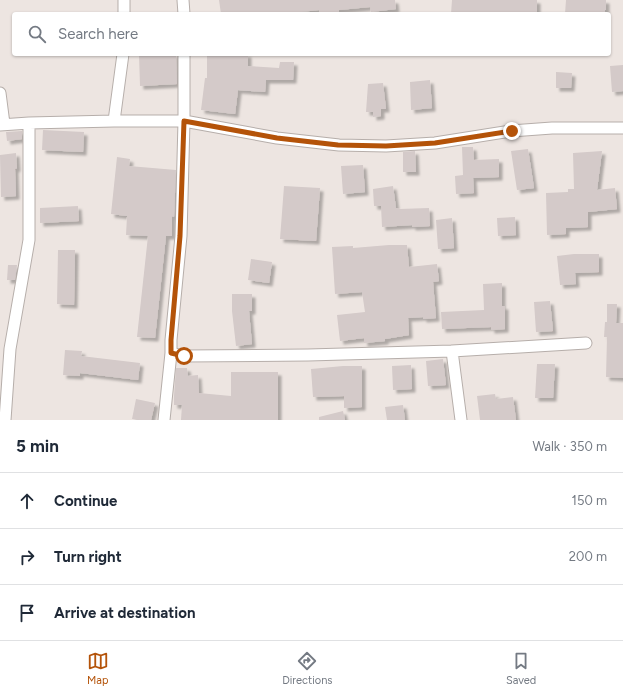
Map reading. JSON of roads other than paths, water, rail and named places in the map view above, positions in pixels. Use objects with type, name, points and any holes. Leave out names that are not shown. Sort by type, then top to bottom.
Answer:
[{"type":"street","points":[[124,0],[124,12]]},
{"type":"street","points":[[183,0],[184,12]]},
{"type":"street","points":[[114,121],[123,56]]},
{"type":"street","points":[[164,420],[180,236],[184,121],[184,56]]},
{"type":"street","points":[[0,93],[2,125],[114,121],[184,121],[277,138],[338,145],[386,146],[435,143],[512,131],[623,128]]},
{"type":"street","points":[[5,420],[10,349],[29,240],[29,123]]},
{"type":"street","points":[[171,353],[184,356],[301,355],[452,351],[586,343]]},
{"type":"street","points":[[452,351],[461,420]]}]
